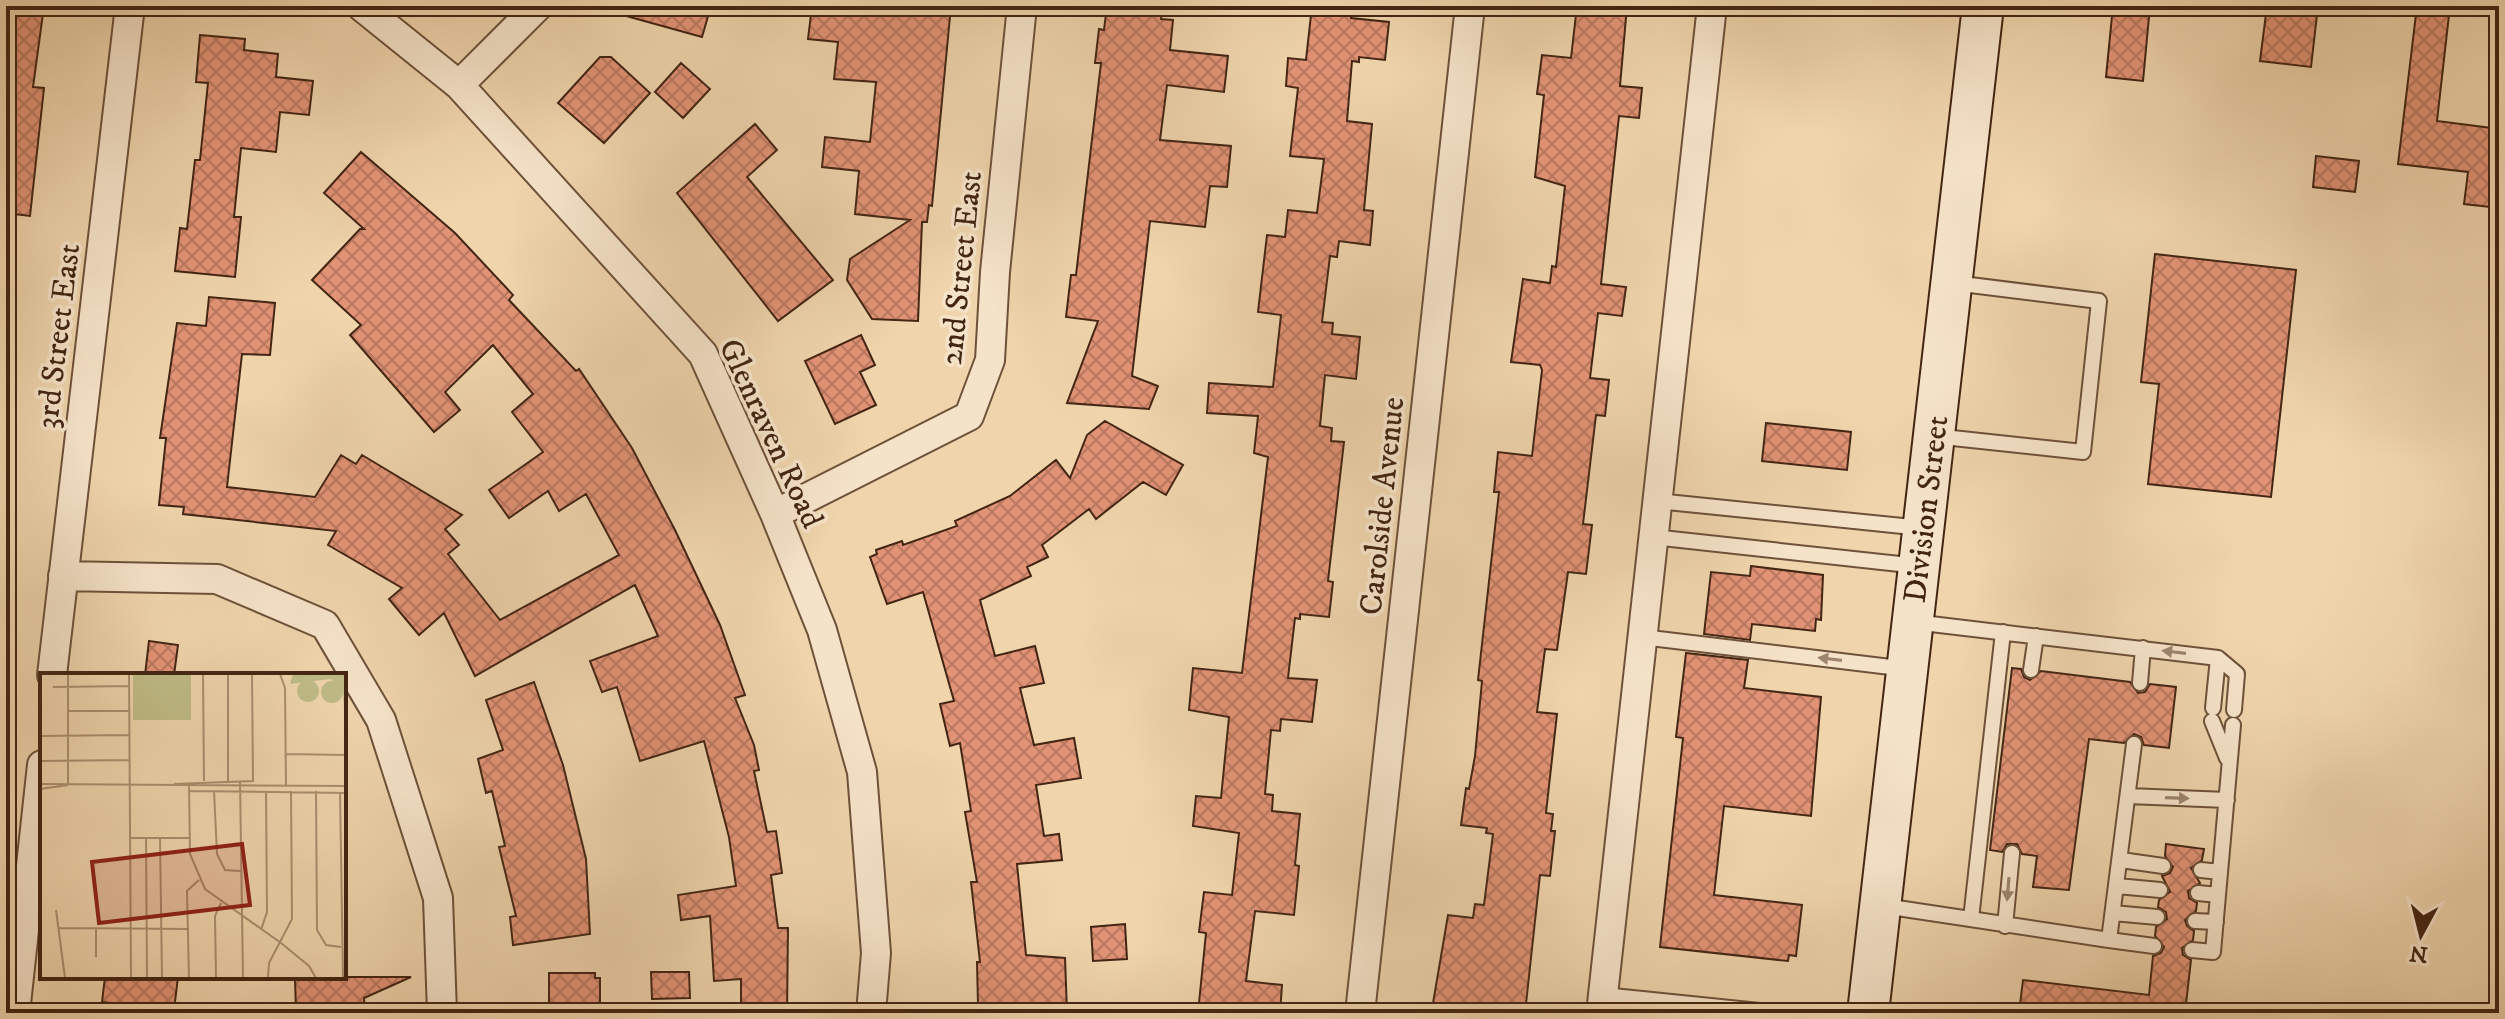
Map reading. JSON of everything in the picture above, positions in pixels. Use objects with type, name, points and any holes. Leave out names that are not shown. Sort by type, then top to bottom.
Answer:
[{"type":"main road","name":"Division Street","points":[[1868,1013],[1983,6]]},
{"type":"street","name":"3rd Street East","points":[[52,673],[130,6]]},
{"type":"street","name":"Glenraven Road","points":[[361,6],[459,85],[703,354],[775,514],[822,630],[862,772],[876,953],[871,1013]]},
{"type":"street","points":[[459,85],[538,6]]},
{"type":"street","name":"2nd Street East","points":[[775,514],[969,416],[990,360],[995,272],[1022,6]]},
{"type":"street","name":"Carolside Avenue","points":[[1360,1013],[1470,6]]},
{"type":"street","points":[[1602,1004],[1712,6]]},
{"type":"street","points":[[63,576],[217,579],[325,625],[381,720],[438,898],[442,1013]]},
{"type":"street","points":[[15,1013],[40,783]]},
{"type":"lane","points":[[1934,436],[2083,452],[2099,301],[1951,283]]},
{"type":"lane","points":[[1657,501],[1920,547]]},
{"type":"lane","points":[[1653,537],[1920,547]]},
{"type":"lane","points":[[1912,622],[2218,658],[2237,674],[2213,952],[2192,950]]},
{"type":"lane","points":[[1971,919],[2003,632]]},
{"type":"lane","points":[[2031,670],[2036,636]]},
{"type":"lane","points":[[1642,637],[1907,669]]},
{"type":"lane","points":[[2140,683],[2143,648]]},
{"type":"lane","points":[[2218,658],[2212,714],[2229,762]]},
{"type":"lane","points":[[2109,940],[2134,744]]},
{"type":"lane","points":[[2128,796],[2227,800]]},
{"type":"lane","points":[[2005,926],[2012,853]]},
{"type":"lane","points":[[2121,860],[2163,866]]},
{"type":"lane","points":[[2201,870],[2220,872]]},
{"type":"lane","points":[[2117,886],[2160,890]]},
{"type":"lane","points":[[2198,893],[2218,895]]},
{"type":"lane","points":[[1880,906],[2154,946]]},
{"type":"lane","points":[[2113,913],[2157,917]]},
{"type":"lane","points":[[2195,921],[2216,922]]},
{"type":"lane","points":[[1602,1004],[1780,1013]]},
{"type":"building","points":[[6,6],[44,6],[33,87],[44,88],[30,216],[6,213]]},
{"type":"building","points":[[620,6],[711,6],[702,37],[619,14]]},
{"type":"building","points":[[812,6],[951,6],[932,206],[929,205],[927,222],[922,222],[918,321],[872,319],[847,280],[850,259],[910,220],[855,214],[859,171],[822,167],[825,137],[870,142],[876,82],[834,79],[838,42],[808,39]]},
{"type":"building","points":[[1107,6],[1163,6],[1161,19],[1173,20],[1170,50],[1228,56],[1224,92],[1167,85],[1160,140],[1231,146],[1227,187],[1210,186],[1205,227],[1150,221],[1132,376],[1158,386],[1149,409],[1067,403],[1098,321],[1066,317],[1071,275],[1076,275],[1101,63],[1095,63],[1099,29],[1104,30]]},
{"type":"building","points":[[1312,6],[1352,6],[1351,18],[1389,22],[1385,60],[1359,57],[1359,62],[1352,61],[1347,121],[1372,124],[1364,210],[1373,211],[1370,245],[1339,241],[1337,257],[1330,256],[1322,322],[1333,323],[1332,334],[1360,337],[1356,379],[1325,375],[1320,426],[1332,428],[1331,441],[1344,442],[1328,581],[1333,582],[1329,617],[1300,614],[1300,619],[1295,618],[1288,678],[1317,680],[1312,722],[1281,719],[1280,731],[1271,730],[1265,794],[1273,795],[1272,811],[1300,814],[1295,865],[1299,866],[1294,915],[1255,911],[1246,981],[1282,985],[1280,1013],[1198,1013],[1206,933],[1199,932],[1204,892],[1232,895],[1239,833],[1193,826],[1196,796],[1221,798],[1229,717],[1189,710],[1193,668],[1242,673],[1268,457],[1254,453],[1258,416],[1207,413],[1209,383],[1273,387],[1281,315],[1258,312],[1267,235],[1285,237],[1288,210],[1317,213],[1324,159],[1290,156],[1298,88],[1286,86],[1288,58],[1306,60]]},
{"type":"building","points":[[1577,6],[1627,6],[1620,86],[1642,88],[1639,118],[1619,116],[1601,284],[1626,287],[1622,316],[1598,313],[1590,378],[1609,380],[1605,416],[1596,415],[1583,524],[1592,525],[1586,574],[1568,572],[1557,650],[1545,649],[1537,712],[1557,714],[1546,813],[1553,814],[1551,831],[1555,831],[1550,876],[1540,875],[1525,1013],[1432,1009],[1448,915],[1473,918],[1475,904],[1484,905],[1493,834],[1486,833],[1487,828],[1461,825],[1466,788],[1469,789],[1475,756],[1482,681],[1478,680],[1499,492],[1494,492],[1498,452],[1532,456],[1542,370],[1540,365],[1511,362],[1523,279],[1550,283],[1552,266],[1556,267],[1565,186],[1535,177],[1544,95],[1537,94],[1542,55],[1571,58]]},
{"type":"building","points":[[2113,6],[2150,6],[2143,81],[2106,77]]},
{"type":"building","points":[[2267,6],[2318,6],[2311,67],[2260,61]]},
{"type":"building","points":[[2417,6],[2450,6],[2437,121],[2499,129],[2499,208],[2464,204],[2468,172],[2398,164]]},
{"type":"building","points":[[200,35],[245,39],[244,50],[278,54],[276,77],[313,81],[309,115],[280,112],[276,152],[241,148],[234,217],[241,217],[235,277],[175,271],[180,228],[187,229],[195,160],[200,160],[208,83],[196,82]]},
{"type":"building","points":[[600,57],[611,57],[650,93],[604,143],[558,103]]},
{"type":"building","points":[[681,63],[710,89],[683,118],[655,92]]},
{"type":"building","points":[[755,124],[777,150],[747,177],[833,280],[778,321],[677,193]]},
{"type":"building","points":[[361,152],[455,233],[513,295],[509,300],[576,371],[579,369],[632,448],[675,530],[720,625],[745,695],[735,698],[754,745],[759,770],[754,771],[767,832],[776,831],[782,873],[771,875],[778,928],[788,928],[787,1013],[741,1013],[741,979],[714,981],[710,916],[681,920],[678,895],[736,886],[729,837],[704,741],[640,761],[617,687],[602,692],[590,661],[658,636],[635,585],[475,676],[444,613],[419,635],[389,599],[402,588],[328,545],[336,531],[183,514],[184,507],[159,505],[166,438],[160,438],[177,323],[206,326],[209,297],[275,303],[270,355],[242,354],[227,487],[315,497],[341,455],[356,464],[362,455],[462,515],[445,529],[459,545],[448,554],[500,620],[619,555],[586,494],[559,511],[548,491],[509,518],[489,490],[543,452],[512,412],[533,394],[493,345],[445,392],[460,410],[434,432],[350,335],[361,325],[312,280],[360,229],[364,229],[324,193]]},
{"type":"building","points":[[2316,156],[2359,161],[2355,192],[2313,187]]},
{"type":"building","points":[[2155,254],[2296,270],[2271,497],[2148,484],[2159,384],[2141,382]]},
{"type":"building","points":[[861,335],[875,365],[860,372],[876,405],[835,424],[805,361]]},
{"type":"building","points":[[1105,421],[1183,465],[1166,495],[1143,482],[1096,519],[1089,509],[1042,545],[1048,557],[1027,567],[1031,576],[980,600],[995,656],[1035,646],[1044,683],[1020,688],[1034,745],[1074,738],[1081,778],[1036,785],[1044,836],[1059,834],[1062,860],[1017,864],[1026,955],[1065,958],[1067,1012],[1021,1013],[1021,1003],[978,1005],[977,962],[980,962],[971,882],[977,882],[965,812],[971,811],[960,743],[950,746],[940,704],[954,701],[923,592],[887,604],[870,557],[877,554],[876,550],[902,541],[903,545],[957,526],[955,521],[1010,496],[1056,460],[1070,478],[1087,435]]},
{"type":"building","points":[[1766,423],[1851,432],[1847,470],[1762,461]]},
{"type":"building","points":[[1751,566],[1823,575],[1821,620],[1816,619],[1815,631],[1752,624],[1750,640],[1704,634],[1711,572],[1750,576]]},
{"type":"building","points":[[149,641],[178,645],[174,673],[145,673]]},
{"type":"building","points":[[1686,653],[1748,660],[1744,688],[1821,697],[1811,816],[1724,806],[1714,895],[1802,905],[1796,956],[1789,955],[1788,961],[1660,947],[1683,738],[1676,737]]},
{"type":"building","points":[[2012,668],[2021,669],[2024,677],[2030,680],[2041,671],[2130,682],[2138,693],[2145,692],[2150,684],[2176,687],[2169,748],[2144,745],[2141,737],[2134,734],[2124,743],[2089,739],[2069,890],[2033,887],[2037,856],[2022,854],[2017,844],[2007,844],[2002,852],[1990,850]]},
{"type":"building","points":[[534,682],[563,765],[586,859],[590,934],[513,945],[510,917],[516,916],[499,847],[505,846],[492,791],[486,793],[478,759],[503,750],[486,700]]},
{"type":"building","points":[[2166,844],[2204,849],[2202,860],[2191,868],[2200,883],[2188,891],[2189,898],[2197,903],[2196,911],[2185,920],[2194,931],[2193,940],[2182,948],[2183,955],[2191,960],[2185,1013],[2019,1013],[2023,980],[2149,995],[2153,956],[2161,953],[2164,947],[2155,936],[2156,927],[2167,919],[2166,912],[2158,907],[2159,900],[2170,892],[2162,876],[2170,873],[2173,867],[2165,856]]},
{"type":"building","points":[[1125,924],[1127,959],[1093,961],[1091,927]]},
{"type":"building","points":[[651,972],[689,972],[690,998],[652,999]]},
{"type":"building","points":[[549,973],[595,973],[595,978],[600,978],[600,1013],[549,1013]]},
{"type":"building","points":[[411,977],[364,998],[365,1013],[296,1013],[295,979]]},
{"type":"building","points":[[105,979],[178,979],[174,1010],[102,1002]]}]
